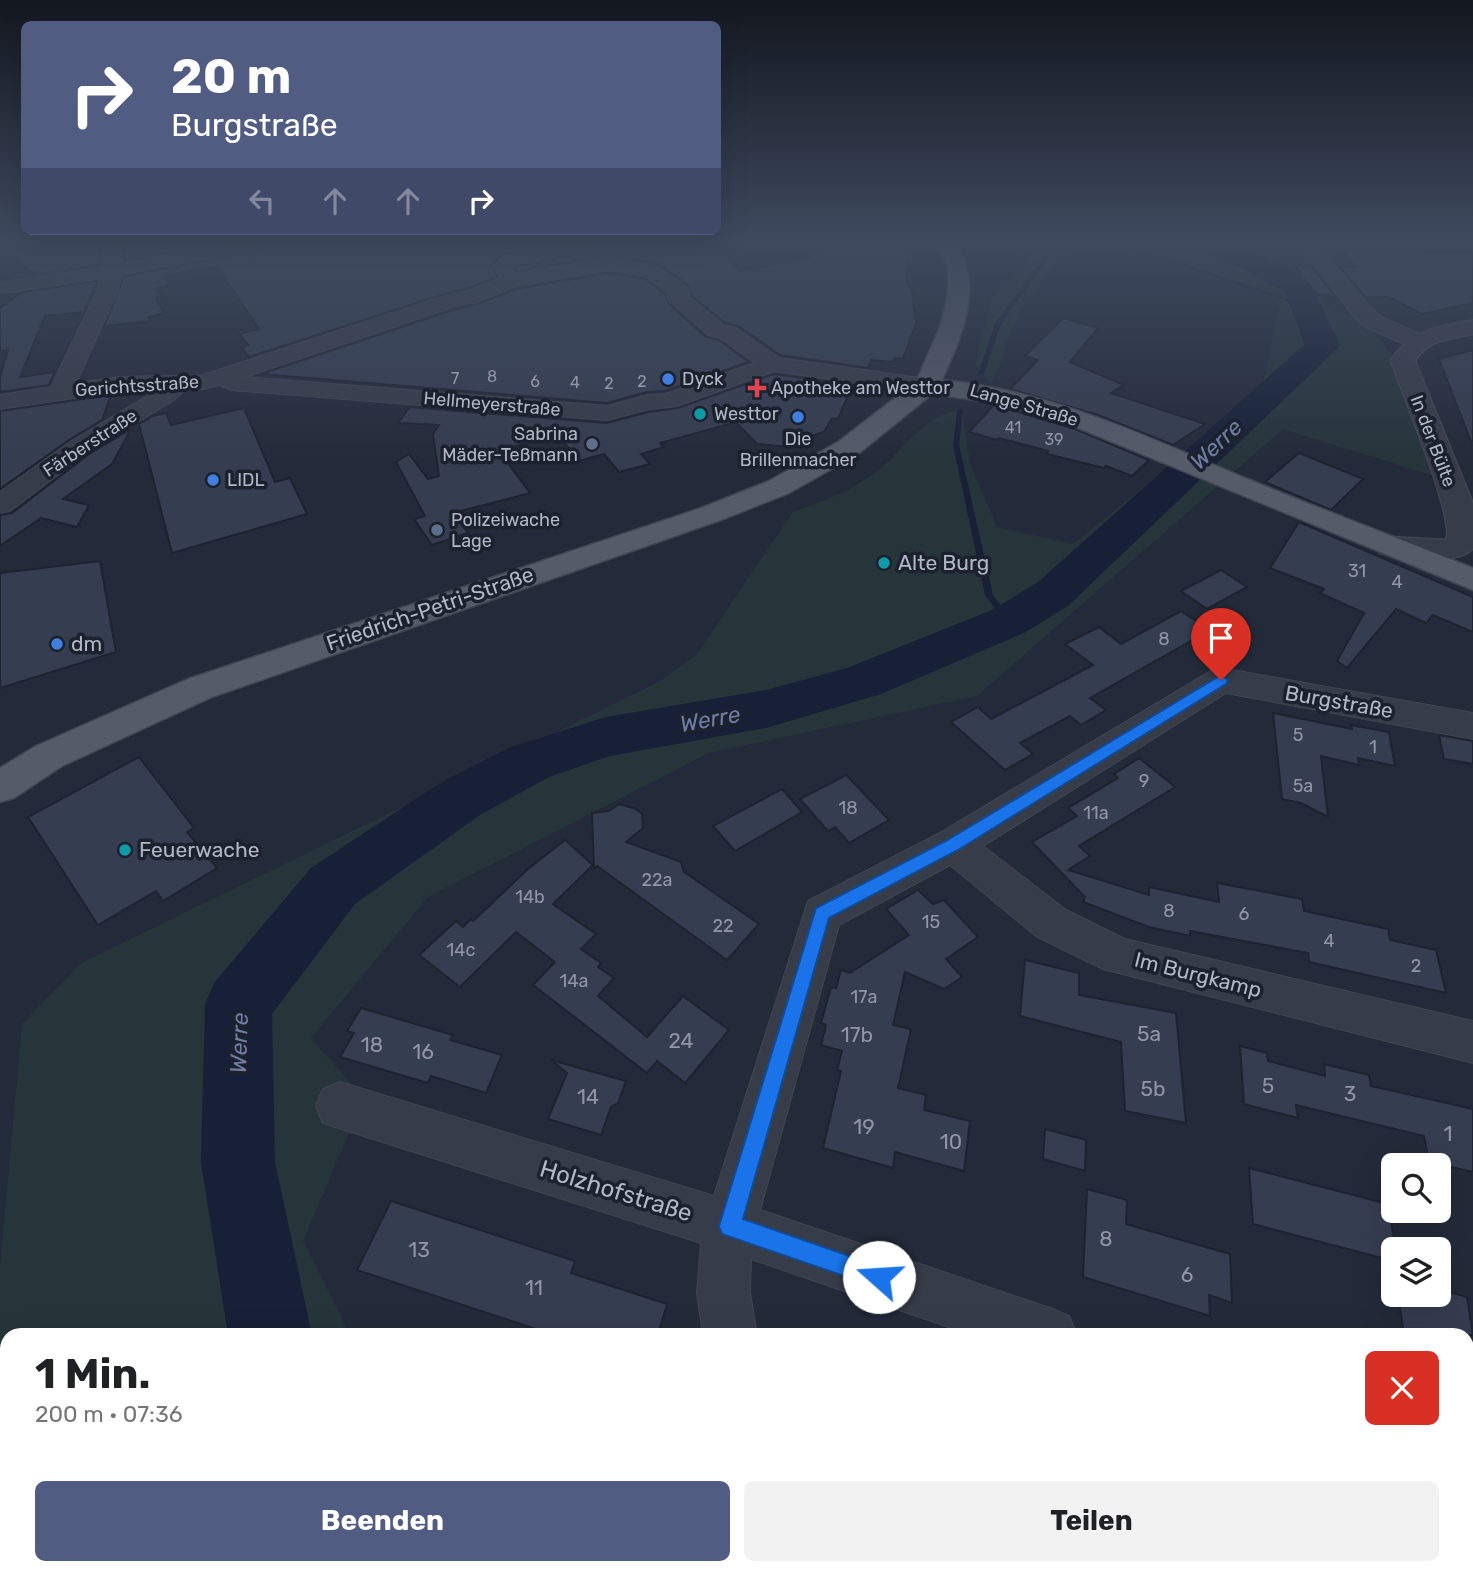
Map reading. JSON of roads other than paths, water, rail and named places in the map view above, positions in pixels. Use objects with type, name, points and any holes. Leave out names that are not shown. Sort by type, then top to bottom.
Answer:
[{"type":"main road","points":[[928,386],[954,315]]},
{"type":"main road","name":"Lange Straße","points":[[928,386],[973,389],[1079,420],[1473,580]]},
{"type":"main road","name":"Friedrich-Petri-Straße","points":[[0,787],[49,756],[200,688],[711,514],[779,487],[848,448],[928,386]]},
{"type":"street","points":[[61,391],[94,315]]},
{"type":"street","name":"Gerichtsstraße","points":[[0,402],[61,391],[192,381],[274,361],[407,315]]},
{"type":"street","name":"Lange Straße","points":[[699,315],[716,330],[728,333],[772,364],[928,386]]},
{"type":"street","points":[[1366,315],[1413,347],[1473,327]]},
{"type":"street","name":"In der Bülte","points":[[1413,347],[1403,361],[1406,372],[1456,500],[1473,527]]},
{"type":"street","name":"Hellmeyerstraße","points":[[192,381],[595,413],[648,402],[668,401],[753,373],[756,369],[772,364]]},
{"type":"street","name":"Färberstraße","points":[[0,505],[79,447],[192,381]]},
{"type":"street","points":[[1391,546],[1450,550],[1459,546],[1464,534],[1456,500]]},
{"type":"street","name":"Burgstraße","points":[[728,1328],[722,1303],[724,1259],[730,1226],[822,914],[952,845],[1221,680],[1473,726]]},
{"type":"street","name":"Im Burgkamp","points":[[952,845],[990,872],[1051,923],[1118,956],[1473,1042]]},
{"type":"street","name":"Holzhofstraße","points":[[340,1105],[730,1226],[1029,1328]]},
{"type":"waterway","points":[[981,374],[998,324],[1004,315]]},
{"type":"waterway","name":"Werre","points":[[269,1328],[238,1162],[238,1005],[333,886],[460,799],[530,762],[606,737],[766,709],[863,681],[1009,621],[1053,594],[1323,346],[1310,315]]},
{"type":"waterway","points":[[960,410],[956,445],[989,595],[1009,621]]},
{"type":"place","name":"Dyck","points":[[668,379]]},
{"type":"place","name":"Apotheke am Westtor","points":[[757,388]]},
{"type":"place","name":"Westtor","points":[[700,414]]},
{"type":"place","name":"Die Brillenmacher","points":[[798,417]]},
{"type":"place","name":"Sabrina Mäder-Teßmann","points":[[592,444]]},
{"type":"place","name":"LIDL","points":[[213,480]]},
{"type":"place","name":"Polizeiwache Lage","points":[[437,530]]},
{"type":"place","name":"Alte Burg","points":[[884,563]]},
{"type":"place","name":"dm","points":[[57,644]]},
{"type":"place","name":"Feuerwache","points":[[125,850]]}]
